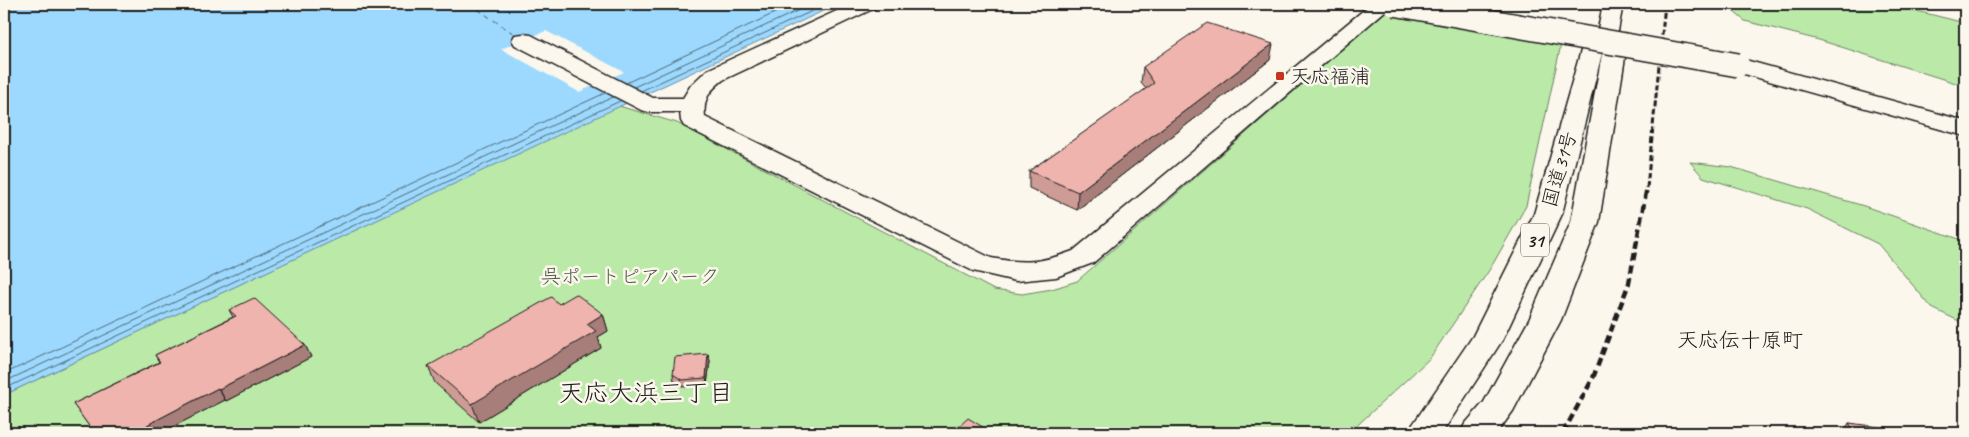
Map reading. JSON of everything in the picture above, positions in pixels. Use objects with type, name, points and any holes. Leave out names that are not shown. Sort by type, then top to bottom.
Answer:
[{"type":"main road","points":[[868,4],[715,75],[697,89],[691,105],[693,121],[983,265],[1016,272],[1056,268],[1083,257],[1383,4]]},
{"type":"main road","points":[[1394,4],[1738,65],[1965,129]]},
{"type":"main road","points":[[1457,4],[1608,31]]},
{"type":"main road","name":"国道31号","points":[[1424,433],[1487,340],[1548,214],[1593,47],[1608,31],[1614,4]]},
{"type":"main road","name":"国道31号","points":[[1477,433],[1496,410],[1545,320],[1585,222],[1615,51],[1608,31]]},
{"type":"main road","points":[[523,40],[649,105],[691,105]]},
{"type":"green space","points":[[1724,4],[1889,4],[1965,23],[1965,86],[1819,40],[1745,21]]},
{"type":"green space","name":"呉ポートピアパーク","points":[[1388,9],[1561,42],[1526,206],[1490,269],[1430,358],[1349,433],[4,433],[4,395],[619,106],[677,123],[994,290],[1022,294],[1052,289],[1077,281]]},
{"type":"green space","points":[[1690,162],[1731,167],[1864,206],[1965,241],[1965,324],[1932,308],[1878,244],[1807,209],[1703,177]]},
{"type":"water","points":[[4,4],[838,4],[4,395]]},
{"type":"pier","points":[[546,31],[624,72],[610,78],[643,95],[626,103],[592,86],[579,92],[501,49]]},
{"type":"building","points":[[1207,23],[1273,44],[1078,192],[1029,171],[1154,83],[1143,67]]},
{"type":"building","points":[[576,294],[603,314],[587,324],[596,331],[472,404],[428,366],[551,297],[559,304]]},
{"type":"building","points":[[254,298],[305,345],[147,425],[150,430],[144,433],[94,433],[73,404],[160,362],[155,355],[236,316],[229,310]]},
{"type":"building","points":[[708,354],[706,378],[682,380],[673,374],[675,357]]},
{"type":"building","points":[[968,418],[991,432],[952,433]]},
{"type":"building","points":[[1849,423],[1903,430],[1905,433],[1855,433]]},
{"type":"building","points":[[1636,427],[1656,433],[1635,433]]},
{"type":"ferry route","points":[[470,4],[517,36]]},
{"type":"railway","points":[[1647,188],[1665,4]]},
{"type":"railway","points":[[1563,433],[1593,378],[1629,283],[1647,187]]},
{"type":"place","name":"天応福浦","points":[[1280,76]]},
{"type":"district","name":"天応伝十原町","points":[[1740,340]]},
{"type":"district","name":"天応大浜三丁目","points":[[646,392]]}]
